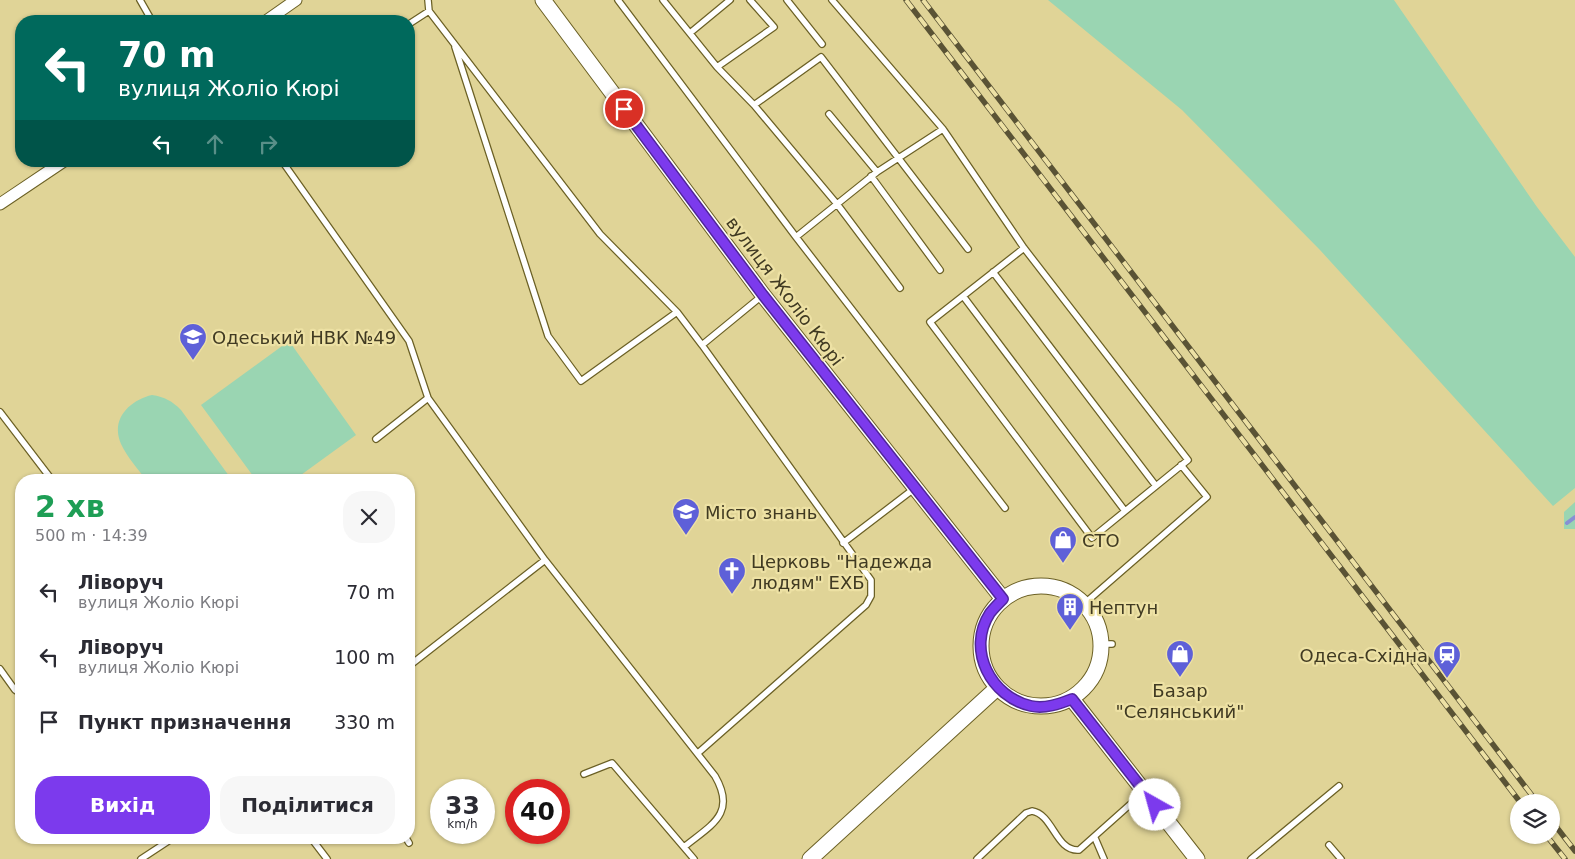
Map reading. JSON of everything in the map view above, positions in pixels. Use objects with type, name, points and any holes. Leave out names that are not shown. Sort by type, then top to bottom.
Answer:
[{"type":"street","points":[[275,15],[296,0]]},
{"type":"street","name":"вулиця Жоліо Кюрі","points":[[543,0],[763,295],[1003,599]]},
{"type":"street","points":[[0,204],[55,167]]},
{"type":"street","points":[[1040,585],[1060,588],[1085,603],[1107,644],[1098,669],[1087,686],[1072,699],[1053,706],[1033,707],[1013,700],[997,688],[986,672],[981,646],[982,632],[990,614],[1003,599],[1020,589],[1040,585]]},
{"type":"street","points":[[810,859],[997,688]]},
{"type":"street","points":[[1072,699],[1197,859]]},
{"type":"lane","points":[[140,0],[149,15]]},
{"type":"lane","points":[[428,0],[429,11],[600,234],[677,312],[702,344],[871,580],[871,596],[866,605],[698,753]]},
{"type":"lane","points":[[618,0],[796,237],[1005,508]]},
{"type":"lane","points":[[664,0],[717,67],[754,104],[837,204],[900,288]]},
{"type":"lane","points":[[690,33],[730,0]]},
{"type":"lane","points":[[717,67],[774,27],[750,0]]},
{"type":"lane","points":[[787,0],[822,44]]},
{"type":"lane","points":[[832,0],[943,129],[1024,248],[1188,460],[1092,538],[930,322],[1024,248]]},
{"type":"lane","points":[[415,20],[429,11]]},
{"type":"lane","points":[[453,42],[548,336],[581,381],[677,312]]},
{"type":"lane","points":[[754,104],[821,57],[968,249]]},
{"type":"lane","points":[[829,114],[877,172]]},
{"type":"lane","points":[[796,237],[871,176],[943,129]]},
{"type":"lane","points":[[286,167],[409,341],[428,398],[545,560],[698,753],[720,785],[724,802],[718,819],[684,848]]},
{"type":"lane","points":[[871,176],[940,270]]},
{"type":"lane","points":[[993,272],[1156,486]]},
{"type":"lane","points":[[702,344],[763,295]]},
{"type":"lane","points":[[963,296],[1125,511]]},
{"type":"lane","points":[[376,439],[428,398]]},
{"type":"lane","points":[[0,412],[47,474]]},
{"type":"lane","points":[[1085,603],[1207,497],[1181,465]]},
{"type":"lane","points":[[843,543],[915,488]]},
{"type":"lane","points":[[415,661],[545,560]]},
{"type":"lane","points":[[0,669],[15,691]]},
{"type":"lane","points":[[584,774],[612,763],[694,859]]},
{"type":"lane","points":[[1251,859],[1339,786]]},
{"type":"lane","points":[[977,859],[1026,813],[1032,810],[1041,814],[1062,842],[1072,850],[1082,849],[1144,792]]},
{"type":"lane","points":[[1095,838],[1104,859]]},
{"type":"lane","points":[[142,859],[164,844]]},
{"type":"lane","points":[[315,844],[326,859]]},
{"type":"lane","points":[[1329,845],[1340,859]]},
{"type":"green space","points":[[1048,0],[1394,0],[1537,207],[1575,257],[1575,488],[1553,506],[1320,250],[1182,110]]},
{"type":"green space","points":[[289,341],[356,435],[302,474],[252,474],[201,405]]},
{"type":"green space","points":[[152,395],[161,397],[181,410],[228,474],[141,474],[123,449],[118,435],[118,426],[124,412],[136,401]]},
{"type":"green space","points":[[1575,502],[1575,529],[1564,529],[1564,512]]},
{"type":"waterway","points":[[1567,523],[1575,517]]},
{"type":"railway","points":[[906,0],[1514,794]]},
{"type":"railway","points":[[923,0],[1531,794]]},
{"type":"railway","points":[[1560,832],[1575,851]]},
{"type":"railway","points":[[1553,844],[1565,859]]},
{"type":"place","name":"Одеський НВК №49","points":[[193,361]]},
{"type":"place","name":"Місто знань","points":[[686,536]]},
{"type":"place","name":"СТО","points":[[1063,564]]},
{"type":"place","name":"Церковь \"Надежда людям\" ЕХБ","points":[[732,595]]},
{"type":"place","name":"Нептун","points":[[1070,631]]},
{"type":"place","name":"Базар \"Селянський\"","points":[[1180,678]]},
{"type":"place","name":"Одеса-Східна","points":[[1447,679]]},
{"type":"route","points":[[624,109],[763,295],[1003,599],[990,614],[982,632],[981,642],[981,652],[986,672],[997,688],[1013,700],[1033,707],[1053,706],[1072,699],[1155,805]]}]
